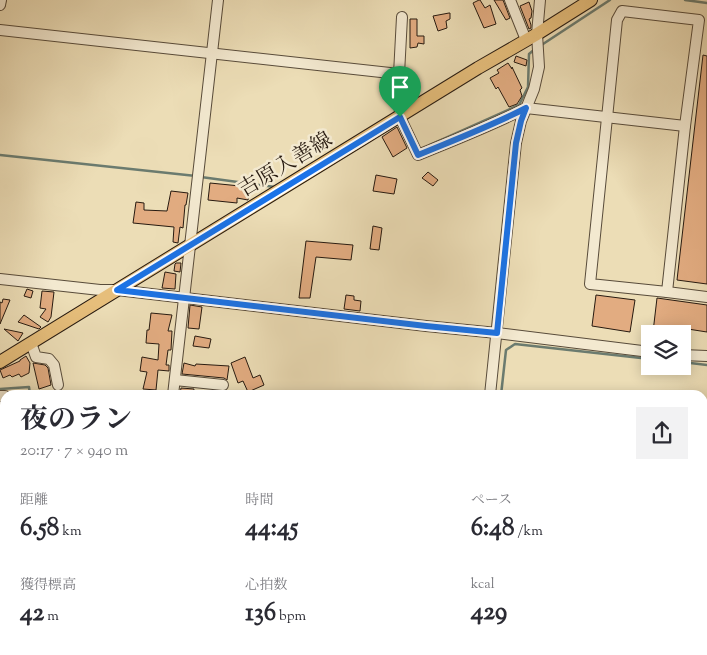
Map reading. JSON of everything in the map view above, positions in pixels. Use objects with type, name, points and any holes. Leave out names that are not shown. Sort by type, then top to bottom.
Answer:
[{"type":"main road","name":"吉原入善線","points":[[0,362],[590,0]]},
{"type":"street","points":[[0,5],[1,0]]},
{"type":"street","points":[[174,390],[218,0]]},
{"type":"street","points":[[510,0],[526,40]]},
{"type":"street","points":[[491,390],[516,143],[521,121],[534,89],[539,67],[537,34],[540,0]]},
{"type":"street","points":[[667,292],[685,126],[699,20],[622,11],[617,20],[590,284],[707,297]]},
{"type":"street","points":[[402,18],[399,74],[400,117],[418,155],[464,137],[526,108],[685,126]]},
{"type":"street","points":[[0,30],[399,74]]},
{"type":"street","points":[[0,279],[100,290],[117,290],[641,351]]},
{"type":"street","points":[[31,343],[36,357],[49,359],[54,364],[58,385]]},
{"type":"street","points":[[691,355],[707,356]]},
{"type":"street","points":[[175,380],[223,385]]},
{"type":"building","points":[[479,0],[485,8],[490,5],[496,24],[484,28],[473,3]]},
{"type":"building","points":[[494,0],[503,0],[510,18],[506,20]]},
{"type":"building","points":[[529,2],[532,11],[531,18],[529,19],[531,28],[529,29],[520,6]]},
{"type":"building","points":[[450,13],[450,19],[446,21],[447,28],[438,31],[433,16]]},
{"type":"building","points":[[410,19],[417,19],[417,36],[424,36],[424,44],[418,43],[417,47],[410,48]]},
{"type":"building","points":[[703,55],[707,56],[707,284],[677,280]]},
{"type":"building","points":[[516,56],[527,60],[526,66],[514,62]]},
{"type":"building","points":[[508,63],[512,69],[512,67],[522,88],[520,90],[522,96],[517,104],[509,107],[498,87],[496,89],[490,78],[499,73],[497,70]]},
{"type":"building","points":[[397,127],[407,148],[393,157],[382,137]]},
{"type":"building","points":[[428,172],[438,180],[433,186],[422,178]]},
{"type":"building","points":[[376,175],[397,179],[394,194],[373,191]]},
{"type":"building","points":[[210,183],[250,187],[248,200],[237,198],[237,203],[208,200]]},
{"type":"building","points":[[171,191],[188,193],[183,228],[180,227],[178,243],[173,242],[174,227],[133,223],[136,202],[144,203],[144,210],[167,211]]},
{"type":"building","points":[[373,226],[382,228],[379,250],[370,249]]},
{"type":"building","points":[[306,241],[353,245],[351,260],[316,257],[310,298],[299,298]]},
{"type":"building","points":[[176,263],[181,263],[180,272],[174,271]]},
{"type":"building","points":[[165,272],[176,274],[175,289],[162,288]]},
{"type":"building","points":[[27,289],[33,291],[31,298],[24,296]]},
{"type":"building","points":[[42,291],[54,292],[51,317],[48,322],[40,317],[46,309],[40,308]]},
{"type":"building","points":[[346,295],[354,296],[354,300],[361,301],[360,311],[344,309]]},
{"type":"building","points":[[596,295],[635,300],[630,332],[592,326]]},
{"type":"building","points":[[657,298],[707,305],[707,332],[691,330],[691,325],[654,325]]},
{"type":"building","points":[[3,299],[10,300],[0,324],[0,302],[2,303]]},
{"type":"building","points":[[190,305],[202,307],[199,329],[188,328]]},
{"type":"building","points":[[151,313],[172,315],[168,331],[172,331],[171,350],[168,350],[166,365],[169,365],[169,371],[158,370],[156,390],[143,389],[147,372],[140,371],[142,357],[158,360],[159,344],[146,343]]},
{"type":"building","points":[[24,315],[41,327],[39,329],[18,322]]},
{"type":"building","points":[[4,329],[23,333],[18,341]]},
{"type":"building","points":[[195,336],[211,339],[209,348],[193,346]]},
{"type":"building","points":[[26,356],[30,363],[29,373],[21,377],[19,374],[3,378],[0,370],[20,361]]},
{"type":"building","points":[[245,357],[253,378],[260,375],[264,385],[253,390],[247,390],[243,381],[238,383],[231,363]]},
{"type":"building","points":[[33,363],[45,365],[48,368],[51,385],[39,389]]},
{"type":"building","points":[[184,363],[195,366],[196,364],[229,366],[227,380],[224,378],[182,374]]},
{"type":"building","points":[[181,388],[194,389],[194,390],[181,390]]},
{"type":"waterway","points":[[540,46],[610,0]]},
{"type":"waterway","points":[[685,0],[707,3]]},
{"type":"waterway","points":[[430,145],[519,105],[528,87],[529,54],[535,49]]},
{"type":"waterway","points":[[0,155],[196,176]]},
{"type":"waterway","points":[[201,177],[275,187]]},
{"type":"waterway","points":[[502,390],[506,350],[515,344],[641,358]]},
{"type":"waterway","points":[[691,363],[707,365]]},
{"type":"waterway","points":[[0,389],[29,387],[29,390]]},
{"type":"route","points":[[526,108],[516,143],[497,333],[183,299],[117,290],[190,244],[400,117],[418,155],[464,137],[526,108]]}]
